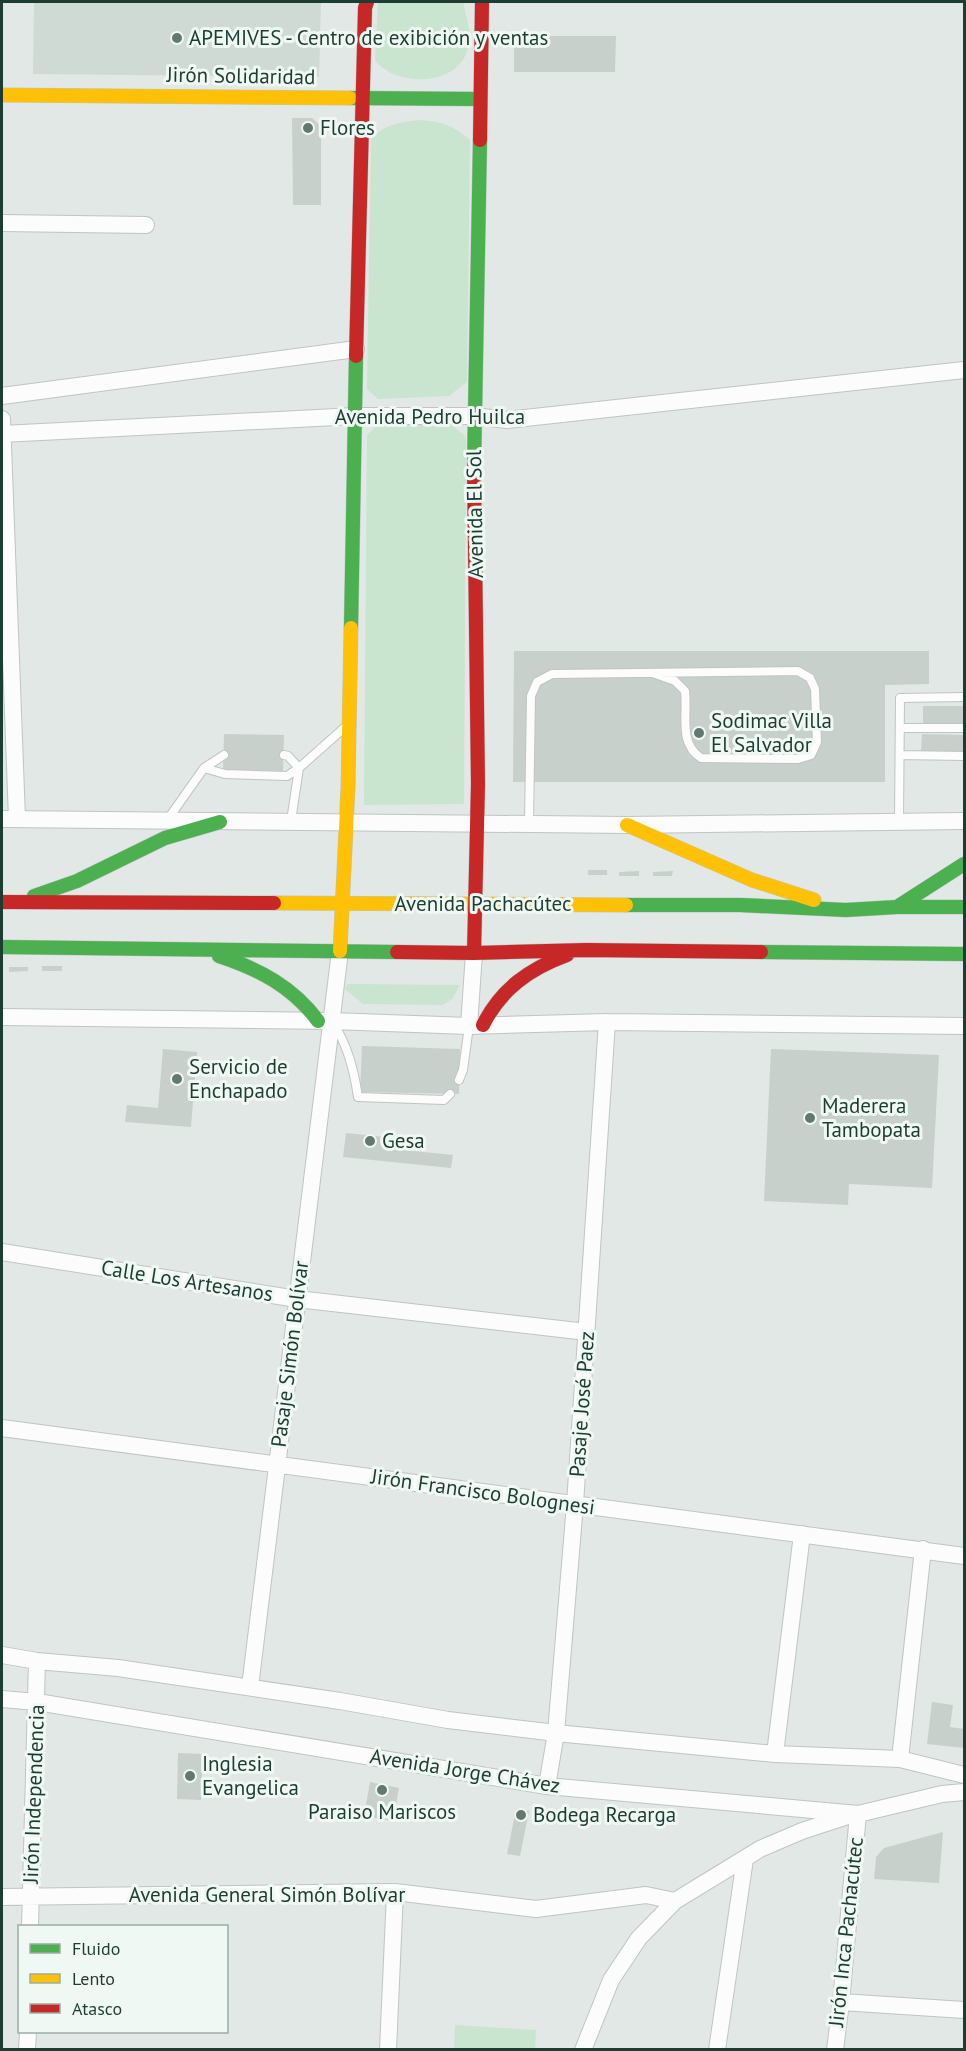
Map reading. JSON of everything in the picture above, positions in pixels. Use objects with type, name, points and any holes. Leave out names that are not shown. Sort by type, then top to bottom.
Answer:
[{"type":"main road","name":"Avenida El Sol","points":[[474,953],[478,822],[474,416],[482,2]]},
{"type":"main road","points":[[340,951],[349,724],[356,349],[366,4]]},
{"type":"main road","name":"Jirón Solidaridad","points":[[2,94],[480,99]]},
{"type":"main road","points":[[7,902],[77,881],[165,838],[220,822]]},
{"type":"main road","points":[[627,825],[752,880],[846,910]]},
{"type":"main road","points":[[897,907],[964,864]]},
{"type":"main road","name":"Avenida Pachacútec","points":[[7,902],[740,905],[846,910],[964,907]]},
{"type":"main road","points":[[2,947],[474,953],[586,950],[961,955]]},
{"type":"main road","points":[[201,950],[247,966],[276,980],[325,1021]]},
{"type":"main road","points":[[476,1026],[510,986],[547,963],[586,950]]},
{"type":"street","points":[[2,223],[146,225]]},
{"type":"street","points":[[2,396],[356,349]]},
{"type":"street","name":"Avenida Pedro Huilca","points":[[2,429],[355,416],[474,416],[507,420],[964,370]]},
{"type":"street","points":[[2,429],[9,819],[627,825],[964,821]]},
{"type":"street","points":[[325,1021],[340,951]]},
{"type":"street","name":"Avenida El Sol","points":[[474,953],[476,1026]]},
{"type":"street","points":[[2,1017],[325,1021],[476,1026],[606,1022],[964,1026]]},
{"type":"street","name":"Pasaje Simón Bolívar","points":[[250,1687],[297,1299],[325,1021]]},
{"type":"street","name":"Pasaje José Paez","points":[[547,1785],[556,1733],[575,1504],[606,1022]]},
{"type":"street","name":"Calle Los Artesanos","points":[[2,1252],[297,1299],[587,1332]]},
{"type":"street","name":"Jirón Francisco Bolognesi","points":[[2,1428],[964,1556]]},
{"type":"street","points":[[775,1754],[802,1534]]},
{"type":"street","points":[[900,1759],[923,1549]]},
{"type":"street","points":[[2,1655],[37,1661],[118,1668],[250,1687],[448,1720],[775,1754],[900,1759],[964,1774]]},
{"type":"street","name":"Jirón Independencia","points":[[30,1925],[37,1661]]},
{"type":"street","name":"Avenida Jorge Chávez","points":[[2,1699],[37,1702],[547,1785],[858,1814],[942,1794],[964,1792]]},
{"type":"street","points":[[583,2049],[610,1980],[639,1938],[675,1901],[760,1849],[802,1831],[858,1814]]},
{"type":"street","name":"Jirón Inca Pachacútec","points":[[835,2049],[858,1814]]},
{"type":"street","points":[[717,2049],[744,1859]]},
{"type":"street","points":[[388,2049],[395,1892]]},
{"type":"street","name":"Avenida General Simón Bolívar","points":[[2,1897],[395,1892],[536,1910],[646,1895],[675,1901]]},
{"type":"street","points":[[841,2002],[964,2010]]},
{"type":"street","points":[[27,2049],[28,2033]]},
{"type":"lane","points":[[529,823],[531,696],[537,682],[552,674],[798,671],[810,678],[815,689],[817,742],[811,754],[798,759],[701,758],[692,752],[686,741],[685,691],[675,681],[653,673]]},
{"type":"lane","points":[[898,821],[900,698],[964,697]]},
{"type":"lane","points":[[204,768],[225,774],[286,776],[299,768],[349,724]]},
{"type":"lane","points":[[900,728],[964,728]]},
{"type":"lane","points":[[167,821],[204,768],[224,755]]},
{"type":"lane","points":[[284,755],[288,756],[299,768]]},
{"type":"lane","points":[[900,755],[964,756]]},
{"type":"lane","points":[[291,821],[299,768]]},
{"type":"lane","points":[[325,1021],[345,1042],[357,1068],[358,1097],[444,1100],[450,1094]]},
{"type":"lane","points":[[459,1080],[476,1026]]},
{"type":"shaded area","name":"APEMIVES - Centro de exibición y ventas","points":[[34,2],[321,2],[319,77],[33,74]]},
{"type":"green space","points":[[378,2],[463,2],[469,36],[468,48],[462,61],[453,70],[426,79],[411,79],[385,69],[375,60]]},
{"type":"green space","points":[[420,120],[447,125],[470,140],[467,382],[449,396],[378,399],[367,389],[371,139],[393,125]]},
{"type":"green space","points":[[449,423],[466,437],[464,804],[364,805],[367,435],[378,424]]},
{"type":"green space","points":[[347,984],[460,985],[453,998],[443,1005],[363,1004],[345,989]]},
{"type":"green space","points":[[455,2025],[536,2030],[535,2049],[454,2049]]},
{"type":"building","points":[[514,36],[616,36],[615,72],[514,72]]},
{"type":"building","points":[[292,118],[312,118],[321,126],[321,205],[293,205]]},
{"type":"building","name":"Sodimac Villa El Salvador","points":[[514,651],[929,651],[929,684],[885,685],[885,782],[513,782]]},
{"type":"building","points":[[923,706],[964,706],[964,723],[923,723]]},
{"type":"building","points":[[224,734],[284,735],[283,771],[223,770]]},
{"type":"building","points":[[922,734],[964,735],[964,751],[921,751]]},
{"type":"building","points":[[588,870],[607,870],[607,875],[588,875]]},
{"type":"building","points":[[639,871],[639,876],[619,876],[619,872]]},
{"type":"building","points":[[673,871],[672,876],[653,876],[653,872]]},
{"type":"building","points":[[42,966],[62,966],[62,971],[42,971]]},
{"type":"building","points":[[9,967],[28,967],[28,971],[9,972]]},
{"type":"building","points":[[362,1046],[460,1049],[459,1094],[360,1092]]},
{"type":"building","name":"Servicio de Enchapado","points":[[163,1049],[197,1052],[191,1127],[125,1122],[127,1105],[158,1108]]},
{"type":"building","points":[[771,1049],[939,1055],[932,1188],[849,1184],[848,1205],[764,1201]]},
{"type":"building","points":[[346,1133],[405,1139],[404,1150],[453,1155],[451,1168],[343,1157]]},
{"type":"building","points":[[932,1702],[953,1705],[950,1727],[964,1729],[964,1748],[927,1744]]},
{"type":"building","name":"Inglesia Evangelica","points":[[178,1753],[203,1754],[201,1800],[177,1799]]},
{"type":"building","points":[[370,1782],[399,1788],[393,1821],[364,1816]]},
{"type":"building","points":[[516,1809],[529,1811],[520,1856],[507,1854]]},
{"type":"building","points":[[943,1832],[939,1883],[874,1879],[876,1857],[884,1848]]},
{"type":"traffic: fast","points":[[350,98],[480,99]]},
{"type":"traffic: fast","points":[[474,468],[480,140]]},
{"type":"traffic: fast","points":[[351,628],[356,356]]},
{"type":"traffic: fast","points":[[34,896],[77,881],[165,838],[220,822]]},
{"type":"traffic: fast","points":[[897,907],[964,864]]},
{"type":"traffic: fast","points":[[626,905],[740,905],[846,910],[964,907]]},
{"type":"traffic: fast","points":[[2,947],[397,952]]},
{"type":"traffic: fast","points":[[761,952],[964,954]]},
{"type":"traffic: fast","points":[[219,956],[248,967],[274,981],[298,998],[318,1021]]},
{"type":"traffic: slow","points":[[2,95],[350,98]]},
{"type":"traffic: slow","points":[[340,951],[348,788],[351,628]]},
{"type":"traffic: slow","points":[[627,825],[752,880],[814,900]]},
{"type":"traffic: slow","points":[[274,903],[626,905]]},
{"type":"traffic: jam","points":[[356,356],[365,8],[367,2]]},
{"type":"traffic: jam","points":[[480,140],[482,2]]},
{"type":"traffic: jam","points":[[474,468],[478,784],[474,953]]},
{"type":"traffic: jam","points":[[2,902],[274,903]]},
{"type":"traffic: jam","points":[[397,952],[474,953],[586,950],[761,952]]},
{"type":"traffic: jam","points":[[483,1025],[507,991],[528,974],[567,955]]},
{"type":"place","name":"APEMIVES - Centro de exibición y ventas","points":[[177,38]]},
{"type":"place","name":"Flores","points":[[308,128]]},
{"type":"place","name":"Sodimac Villa El Salvador","points":[[699,733]]},
{"type":"place","name":"Servicio de Enchapado","points":[[177,1079]]},
{"type":"place","name":"Maderera Tambopata","points":[[810,1118]]},
{"type":"place","name":"Gesa","points":[[370,1141]]},
{"type":"place","name":"Inglesia Evangelica","points":[[190,1776]]},
{"type":"place","name":"Paraiso Mariscos","points":[[382,1790]]},
{"type":"place","name":"Bodega Recarga","points":[[521,1815]]}]
